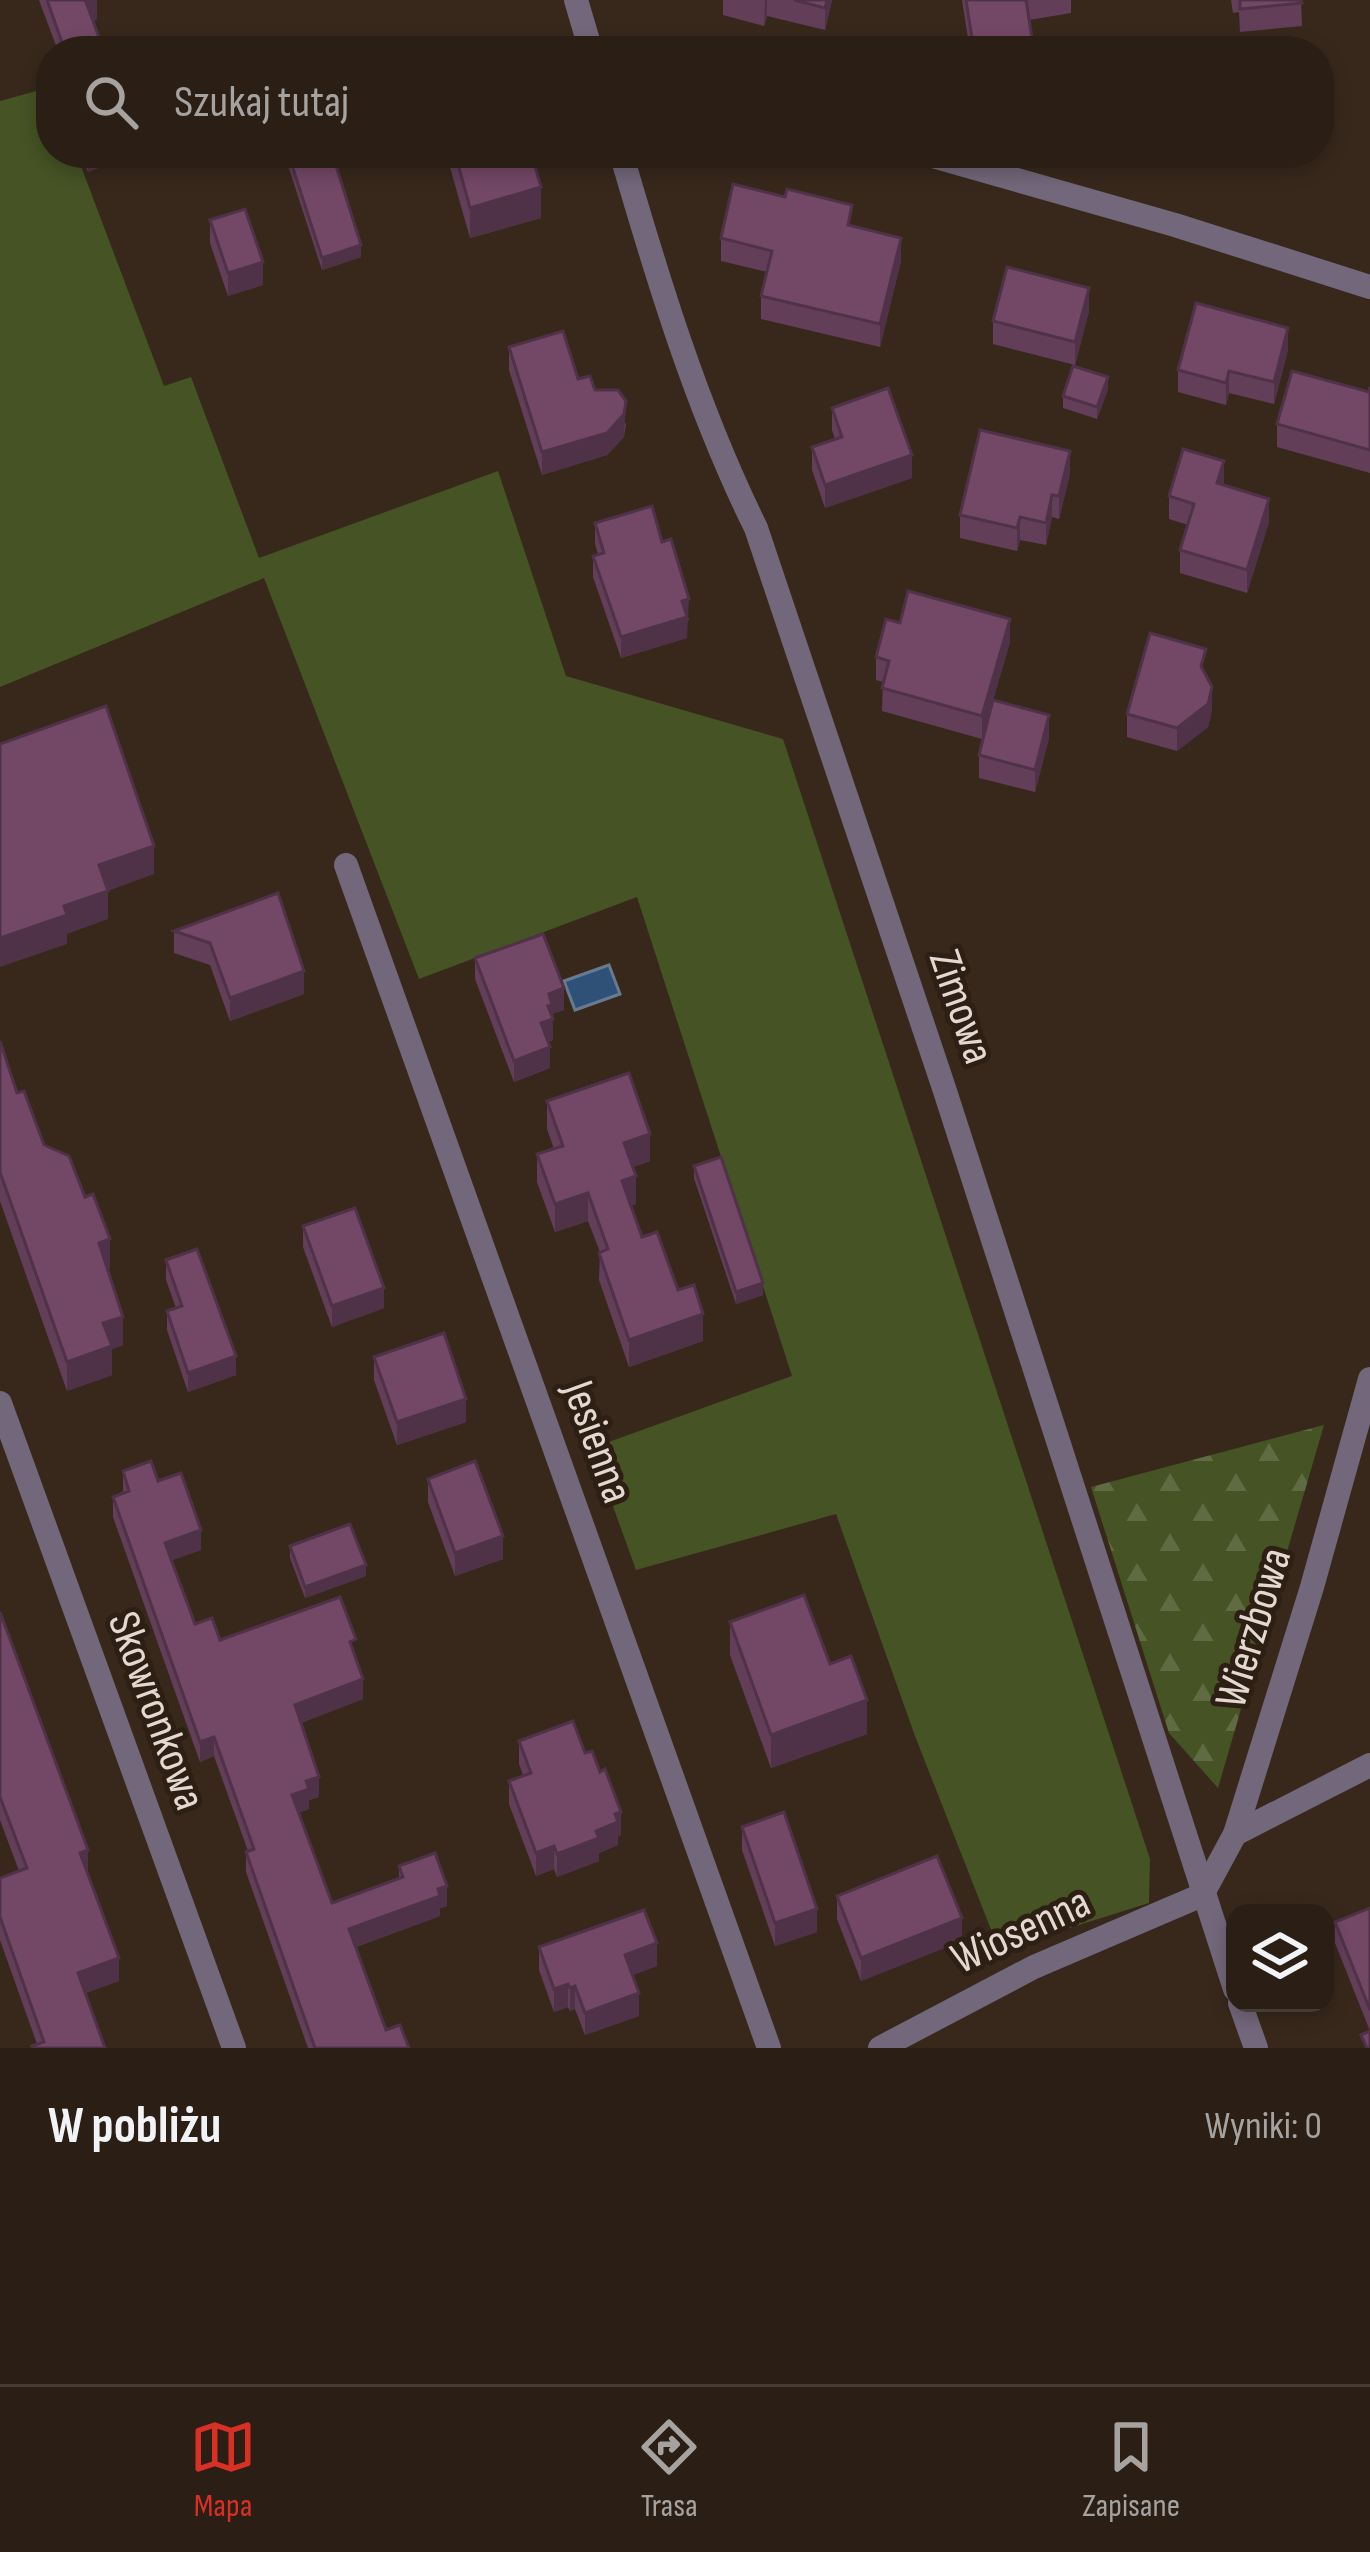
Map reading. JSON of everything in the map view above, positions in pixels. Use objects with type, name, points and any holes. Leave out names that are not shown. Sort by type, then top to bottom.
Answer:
[{"type":"street","points":[[576,0],[587,36]]},
{"type":"street","name":"Zimowa","points":[[626,168],[726,468],[756,528],[943,1085],[1226,1964]]},
{"type":"street","points":[[975,168],[1370,287]]},
{"type":"street","name":"Jesienna","points":[[346,865],[770,2048]]},
{"type":"street","name":"Wierzbowa","points":[[1202,1895],[1235,1834],[1312,1588],[1370,1378]]},
{"type":"street","name":"Skowronkowa","points":[[0,1402],[234,2048]]},
{"type":"street","points":[[1235,1834],[1370,1765]]},
{"type":"street","name":"Wiosenna","points":[[880,2048],[1034,1967],[1202,1895]]},
{"type":"street","points":[[1243,2012],[1256,2048]]},
{"type":"green space","points":[[36,91],[36,168],[82,168],[164,386],[191,377],[259,558],[498,471],[566,676],[783,739],[1150,1859],[1149,1903],[999,1950],[915,1736],[836,1514],[636,1570],[592,1448],[792,1376],[637,897],[419,979],[264,578],[0,687],[0,101]]},
{"type":"green space","points":[[1324,1425],[1218,1788],[1169,1733],[1091,1487]]},
{"type":"water","points":[[609,965],[620,994],[575,1010],[564,981]]},
{"type":"building","points":[[47,0],[92,0],[86,2],[98,36],[60,36]]},
{"type":"building","points":[[794,0],[827,0],[825,8]]},
{"type":"building","points":[[966,0],[1026,0],[1032,36],[972,36]]},
{"type":"building","points":[[1240,0],[1301,0],[1302,3],[1240,9]]},
{"type":"building","points":[[293,168],[337,168],[361,245],[322,258]]},
{"type":"building","points":[[459,168],[535,168],[541,187],[470,208]]},
{"type":"building","points":[[733,184],[785,197],[787,189],[852,205],[848,225],[901,238],[880,324],[761,296],[772,251],[721,238]]},
{"type":"building","points":[[245,209],[263,262],[228,273],[210,220]]},
{"type":"building","points":[[1007,267],[1089,288],[1075,342],[993,321]]},
{"type":"building","points":[[1196,303],[1288,328],[1274,382],[1229,371],[1226,383],[1178,370]]},
{"type":"building","points":[[563,331],[578,379],[590,376],[595,390],[618,390],[626,401],[624,414],[607,433],[542,452],[509,347]]},
{"type":"building","points":[[1073,366],[1108,377],[1097,407],[1063,396]]},
{"type":"building","points":[[1292,371],[1369,392],[1370,387],[1370,450],[1277,424]]},
{"type":"building","points":[[888,388],[912,455],[825,485],[812,447],[842,437],[832,408]]},
{"type":"building","points":[[980,430],[1070,451],[1059,496],[1052,495],[1046,523],[1020,517],[1017,528],[960,515]]},
{"type":"building","points":[[1183,449],[1224,461],[1217,483],[1269,499],[1247,570],[1180,550],[1194,504],[1169,496]]},
{"type":"building","points":[[652,506],[662,542],[671,539],[689,599],[682,601],[687,617],[621,637],[593,556],[604,553],[595,523]]},
{"type":"building","points":[[908,591],[1010,619],[982,716],[882,688],[889,661],[876,657],[886,619],[900,623]]},
{"type":"building","points":[[1150,633],[1206,649],[1201,666],[1212,687],[1208,704],[1177,728],[1127,714]]},
{"type":"building","points":[[993,700],[1049,715],[1035,770],[979,755]]},
{"type":"building","points":[[106,706],[154,846],[99,865],[108,891],[64,906],[67,915],[0,938],[0,744]]},
{"type":"building","points":[[278,893],[304,971],[230,998],[210,943],[174,931]]},
{"type":"building","points":[[543,934],[564,988],[549,994],[553,1019],[541,1023],[550,1047],[514,1061],[475,958]]},
{"type":"building","points":[[0,1041],[17,1093],[24,1091],[44,1145],[69,1156],[85,1197],[93,1194],[110,1239],[99,1243],[123,1317],[103,1323],[112,1346],[67,1362],[0,1172]]},
{"type":"building","points":[[629,1073],[650,1134],[624,1143],[636,1176],[622,1181],[642,1237],[657,1232],[678,1290],[694,1285],[703,1314],[629,1340],[599,1253],[608,1249],[588,1193],[555,1204],[537,1154],[563,1146],[547,1101]]},
{"type":"building","points":[[721,1157],[763,1283],[736,1292],[694,1166]]},
{"type":"building","points":[[355,1208],[384,1288],[332,1306],[303,1226]]},
{"type":"building","points":[[197,1249],[236,1356],[188,1373],[167,1311],[182,1306],[166,1260]]},
{"type":"building","points":[[444,1333],[466,1399],[397,1422],[374,1357]]},
{"type":"building","points":[[151,1461],[158,1481],[181,1473],[201,1530],[165,1543],[195,1624],[212,1618],[220,1640],[340,1597],[356,1639],[350,1642],[363,1679],[295,1705],[319,1777],[306,1781],[309,1789],[292,1795],[332,1903],[403,1877],[399,1866],[435,1853],[447,1886],[438,1889],[440,1896],[349,1929],[386,2030],[400,2025],[409,2048],[315,2048],[246,1852],[254,1849],[214,1737],[200,1742],[113,1497],[129,1491],[123,1471]]},
{"type":"building","points":[[475,1461],[503,1536],[455,1553],[428,1479]]},
{"type":"building","points":[[350,1524],[366,1565],[305,1587],[290,1546]]},
{"type":"building","points":[[804,1595],[830,1664],[851,1656],[867,1700],[771,1735],[730,1622]]},
{"type":"building","points":[[0,1612],[88,1850],[80,1853],[119,1958],[78,1973],[105,2048],[33,2048],[44,2042],[0,1917],[0,1878],[27,1868],[0,1797]]},
{"type":"building","points":[[573,1721],[585,1753],[592,1751],[600,1772],[605,1769],[621,1812],[615,1814],[618,1822],[596,1831],[599,1838],[557,1854],[554,1846],[536,1853],[509,1781],[531,1773],[519,1741]]},
{"type":"building","points":[[784,1812],[817,1909],[775,1923],[742,1827]]},
{"type":"building","points":[[937,1856],[962,1918],[861,1958],[837,1896]]},
{"type":"building","points":[[1370,1908],[1370,2010],[1335,1922]]},
{"type":"building","points":[[644,1910],[657,1943],[625,1955],[639,1993],[585,2013],[575,1986],[554,1989],[539,1947]]},
{"type":"building","points":[[1370,2031],[1370,2048],[1367,2048],[1361,2035]]}]
